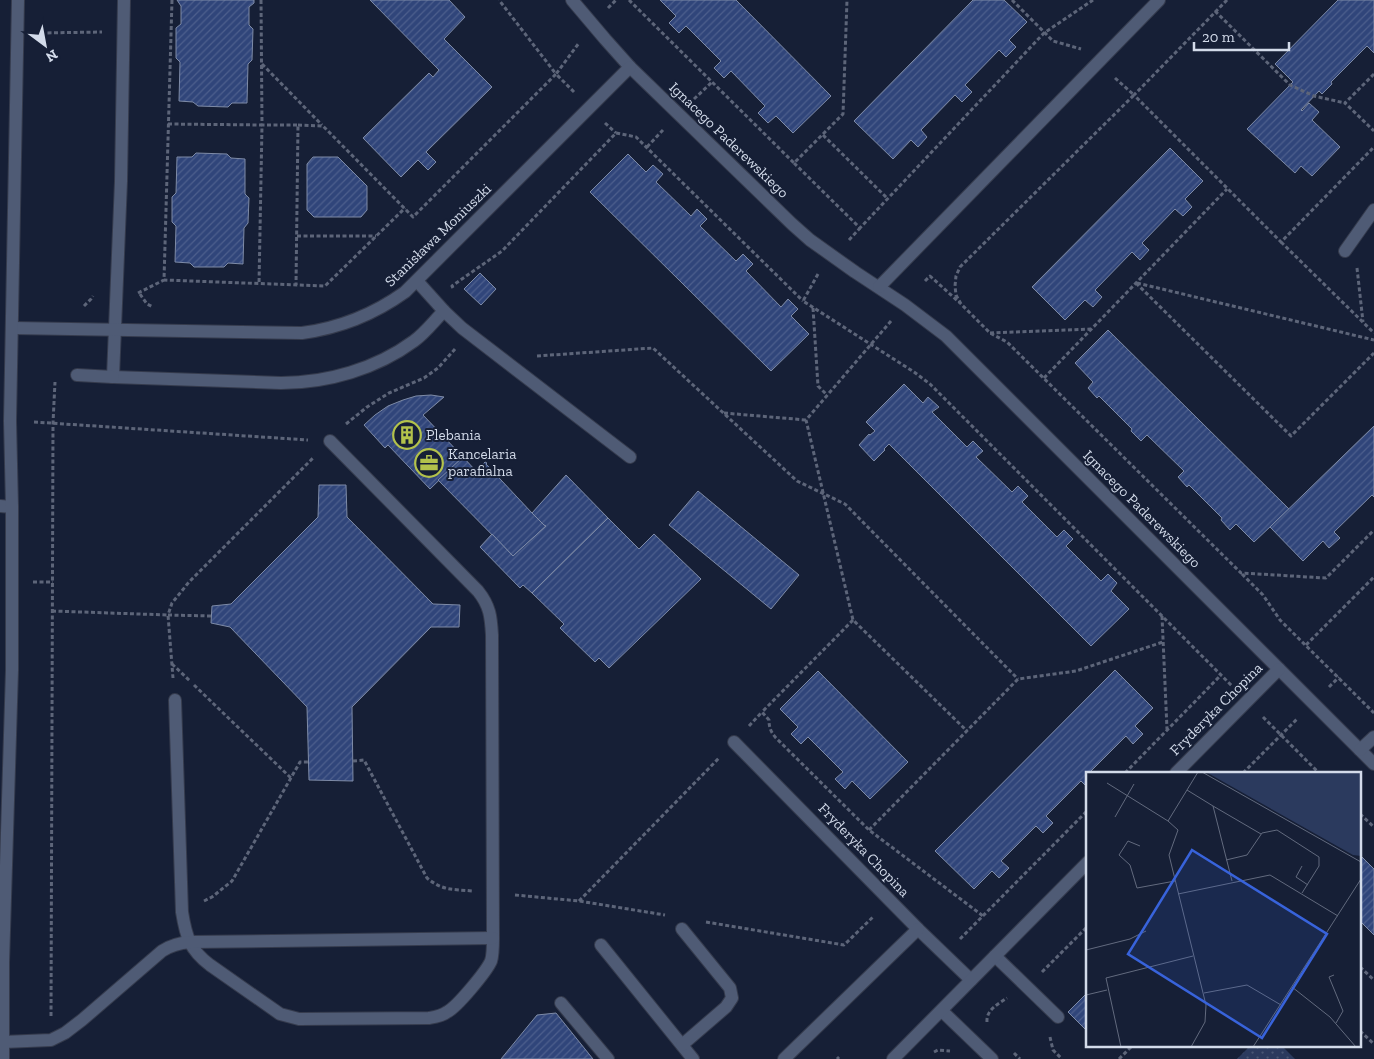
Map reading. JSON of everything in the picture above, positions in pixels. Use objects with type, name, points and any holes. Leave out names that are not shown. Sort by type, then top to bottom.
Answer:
[{"type":"street","points":[[3,1059],[3,963],[12,670],[6,506],[13,328],[18,0]]},
{"type":"street","points":[[113,377],[121,181],[124,0]]},
{"type":"street","name":"Ignacego Paderewskiego","points":[[572,0],[604,39],[630,66],[792,224],[832,257],[905,305],[946,336],[1374,764]]},
{"type":"street","points":[[879,287],[1159,0]]},
{"type":"street","name":"Stanisława Moniuszki","points":[[13,328],[302,333],[336,327],[391,302],[405,292],[630,66]]},
{"type":"street","points":[[1345,251],[1374,210]]},
{"type":"street","points":[[417,281],[462,328],[630,457]]},
{"type":"street","points":[[77,375],[302,383],[339,376],[367,366],[404,347],[420,336],[444,311]]},
{"type":"street","points":[[175,700],[182,912],[185,930],[194,951],[201,958],[280,1014],[289,1018],[429,1018],[449,1012],[491,961],[493,892],[492,636],[490,611],[478,591],[330,441]]},
{"type":"street","name":"Fryderyka Chopina","points":[[1177,772],[1279,669]]},
{"type":"street","points":[[1360,750],[1374,737]]},
{"type":"street","name":"Fryderyka Chopina","points":[[734,742],[918,929],[971,980]]},
{"type":"street","points":[[893,1059],[1086,864]]},
{"type":"street","points":[[682,929],[730,988],[732,998],[726,1007],[682,1045]]},
{"type":"street","points":[[784,1059],[918,929]]},
{"type":"street","points":[[3,1042],[51,1040],[66,1033],[162,951],[176,943],[493,938]]},
{"type":"street","points":[[601,945],[693,1059]]},
{"type":"street","points":[[995,956],[1058,1017]]},
{"type":"street","points":[[561,1003],[608,1059]]},
{"type":"street","points":[[942,1011],[992,1059]]},
{"type":"path","points":[[172,0],[164,280],[325,286],[405,208]]},
{"type":"path","points":[[259,284],[262,0]]},
{"type":"path","points":[[262,63],[413,217],[556,74],[499,0]]},
{"type":"path","points":[[630,0],[860,228]]},
{"type":"path","points":[[794,163],[843,114],[847,0]]},
{"type":"path","points":[[1012,0],[1053,41],[1084,49]]},
{"type":"path","points":[[804,301],[821,269],[1044,33],[1093,0]]},
{"type":"path","points":[[961,304],[956,295],[955,286],[956,276],[960,267],[1134,95],[1226,0]]},
{"type":"path","points":[[1215,12],[1290,85],[1314,96],[1345,104],[1374,131]]},
{"type":"path","points":[[17,33],[123,32]]},
{"type":"path","points":[[1109,72],[1374,333]]},
{"type":"path","points":[[1345,104],[1374,74]]},
{"type":"path","points":[[168,124],[323,126]]},
{"type":"path","points":[[296,285],[298,125]]},
{"type":"path","points":[[455,293],[452,286],[502,251],[616,133],[636,137],[804,301],[930,384],[1318,772]]},
{"type":"path","points":[[823,135],[888,199]]},
{"type":"path","points":[[1281,242],[1374,147]]},
{"type":"path","points":[[1044,378],[1227,189]]},
{"type":"path","points":[[297,236],[377,236]]},
{"type":"path","points":[[1354,238],[1363,322]]},
{"type":"path","points":[[926,281],[930,276],[990,333],[1007,342],[1263,595],[1280,620],[1374,712]]},
{"type":"path","points":[[1136,283],[1374,340]]},
{"type":"path","points":[[1136,283],[1291,436],[1374,353]]},
{"type":"path","points":[[813,308],[818,386],[827,395]]},
{"type":"path","points":[[806,420],[893,319]]},
{"type":"path","points":[[990,333],[1092,329]]},
{"type":"path","points":[[536,356],[653,348],[797,481],[845,504],[1018,679]]},
{"type":"path","points":[[51,1040],[53,423],[56,376]]},
{"type":"path","points":[[723,413],[806,420]]},
{"type":"path","points":[[806,420],[852,620],[967,731]]},
{"type":"path","points":[[34,422],[330,441]]},
{"type":"path","points":[[1241,574],[1326,578],[1374,530]]},
{"type":"path","points":[[1306,645],[1374,577]]},
{"type":"path","points":[[30,582],[53,582]]},
{"type":"path","points":[[52,611],[211,616]]},
{"type":"path","points":[[168,615],[175,700]]},
{"type":"path","points":[[1162,616],[1167,730]]},
{"type":"path","points":[[578,901],[852,620]]},
{"type":"path","points":[[869,830],[1018,679],[1076,671],[1163,642]]},
{"type":"path","points":[[172,664],[291,778]]},
{"type":"path","points":[[1126,772],[1221,675]]},
{"type":"path","points":[[1244,772],[1339,677]]},
{"type":"path","points":[[762,712],[769,720],[772,734],[869,830],[983,916]]},
{"type":"path","points":[[352,761],[364,760],[427,878],[435,884],[446,889],[578,901],[667,916]]},
{"type":"path","points":[[945,955],[1086,812]]},
{"type":"path","points":[[1362,816],[1374,827]]},
{"type":"path","points":[[696,920],[844,945],[874,916],[869,911]]},
{"type":"path","points":[[988,1025],[987,1018],[989,1012],[995,1006],[1026,986],[1086,928]]},
{"type":"path","points":[[1362,969],[1374,980]]},
{"type":"path","points":[[1362,1033],[1374,1044]]},
{"type":"path","points":[[1119,1059],[1132,1046]]},
{"type":"path","points":[[932,1054],[938,1050],[951,1051],[957,1055]]},
{"type":"path","points":[[1014,1052],[1020,1059]]},
{"type":"shaded area","points":[[1250,1046],[1282,1046],[1295,1059],[1237,1059]]},
{"type":"building","points":[[177,0],[254,0],[254,3],[249,7],[249,25],[253,29],[252,60],[248,64],[247,103],[232,103],[228,107],[198,106],[193,102],[179,101],[180,62],[176,58],[176,28],[181,24],[181,6]]},
{"type":"building","points":[[370,0],[449,0],[465,17],[444,39],[492,87],[426,152],[436,162],[428,170],[418,160],[401,177],[363,138],[429,73],[433,77],[439,70]]},
{"type":"building","points":[[660,0],[736,0],[831,96],[793,133],[776,116],[768,123],[758,113],[765,106],[731,71],[724,78],[714,68],[721,61],[686,26],[679,33],[669,23],[676,16]]},
{"type":"building","points":[[973,0],[1004,0],[1027,22],[1009,40],[1016,47],[1006,57],[999,50],[965,85],[972,92],[962,102],[955,95],[921,130],[927,137],[918,147],[911,140],[893,159],[854,121]]},
{"type":"building","points":[[1338,0],[1374,0],[1374,53],[1367,46],[1331,82],[1332,84],[1322,94],[1319,91],[1301,110],[1309,103],[1319,112],[1312,120],[1340,147],[1312,176],[1301,166],[1295,173],[1247,129],[1293,82],[1275,64]]},
{"type":"building","points":[[1170,148],[1203,181],[1185,199],[1192,207],[1183,216],[1175,209],[1142,243],[1149,250],[1140,260],[1132,252],[1095,290],[1102,297],[1093,307],[1085,300],[1065,320],[1032,287]]},
{"type":"building","points":[[196,153],[227,154],[231,158],[245,159],[245,194],[249,198],[248,223],[244,228],[243,264],[228,263],[224,267],[194,267],[190,263],[175,262],[176,226],[172,222],[172,197],[176,193],[177,157],[192,157]]},
{"type":"building","points":[[628,154],[646,172],[653,165],[663,174],[656,182],[691,216],[697,209],[707,219],[700,226],[736,261],[743,254],[753,264],[746,271],[781,307],[788,299],[798,309],[791,316],[809,334],[771,371],[590,192]]},
{"type":"building","points":[[313,157],[338,157],[367,186],[367,210],[361,217],[314,217],[307,210],[307,164]]},
{"type":"building","points":[[480,273],[496,289],[481,305],[464,289]]},
{"type":"building","points":[[1108,330],[1289,509],[1254,542],[1236,524],[1230,530],[1221,520],[1222,518],[1189,485],[1187,487],[1178,477],[1184,471],[1147,435],[1141,441],[1131,431],[1132,429],[1099,396],[1097,398],[1088,388],[1093,382],[1075,363]]},
{"type":"building","points":[[904,384],[923,403],[928,397],[939,407],[932,412],[967,447],[973,441],[983,451],[976,457],[1012,492],[1018,486],[1028,496],[1022,502],[1057,537],[1064,530],[1073,539],[1066,546],[1101,581],[1108,574],[1117,583],[1111,591],[1129,609],[1091,646],[889,444],[874,461],[859,445],[869,434],[875,431],[866,422]]},
{"type":"building","name":"Plebania","points":[[431,395],[444,397],[423,415],[463,457],[430,489],[388,445],[385,448],[364,425],[388,406],[416,396]]},
{"type":"building","points":[[1374,426],[1374,497],[1372,495],[1334,532],[1340,538],[1329,548],[1323,541],[1303,561],[1270,527]]},
{"type":"building","points":[[463,457],[476,471],[485,462],[487,463],[546,526],[513,556],[438,480]]},
{"type":"building","points":[[566,475],[608,518],[532,593],[523,585],[520,588],[480,547],[492,534],[513,556],[546,526],[532,513]]},
{"type":"building","points":[[319,485],[346,485],[347,517],[433,604],[460,605],[459,627],[431,627],[352,707],[353,781],[309,780],[307,707],[230,627],[211,623],[212,606],[231,604],[318,517]]},
{"type":"building","points":[[698,491],[799,575],[771,609],[669,525]]},
{"type":"building","points":[[608,518],[639,549],[654,534],[701,579],[609,668],[599,658],[595,662],[560,628],[564,624],[532,593]]},
{"type":"building","points":[[1115,670],[1153,708],[1135,726],[1143,734],[1133,744],[1126,736],[1092,772],[1086,772],[1086,786],[1081,781],[1046,816],[1053,823],[1043,833],[1036,826],[1001,861],[1009,868],[999,878],[992,871],[974,889],[935,851]]},
{"type":"building","points":[[818,671],[908,762],[870,799],[852,781],[845,789],[835,779],[843,772],[808,737],[801,744],[791,734],[798,727],[780,709]]},
{"type":"building","points":[[1362,857],[1374,869],[1374,935],[1362,923]]},
{"type":"building","points":[[1086,994],[1086,1030],[1068,1012]]},
{"type":"building","points":[[556,1013],[593,1059],[501,1059],[537,1015]]},
{"type":"place","name":"Plebania","points":[[407,435]]},
{"type":"place","name":"Kancelaria parafialna","points":[[429,463]]}]
